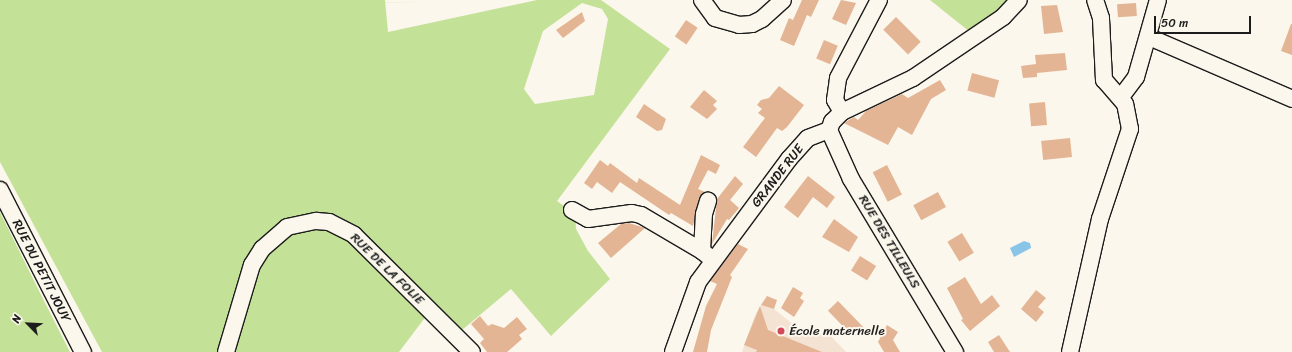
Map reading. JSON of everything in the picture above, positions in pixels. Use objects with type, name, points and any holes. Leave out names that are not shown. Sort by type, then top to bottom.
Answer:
[{"type":"street","points":[[702,0],[715,18],[739,25],[752,24],[760,20],[783,0]]},
{"type":"street","points":[[842,112],[835,100],[838,78],[879,0]]},
{"type":"street","points":[[829,130],[842,112],[913,78],[1003,17],[1019,0]]},
{"type":"street","points":[[1070,352],[1100,219],[1128,142],[1129,115],[1121,97],[1104,80],[1101,18],[1095,0]]},
{"type":"street","points":[[1121,97],[1136,77],[1149,37],[1158,0]]},
{"type":"street","points":[[1149,37],[1292,98]]},
{"type":"street","name":"GRANDE RUE","points":[[673,352],[691,296],[708,256],[808,138],[829,130]]},
{"type":"street","name":"RUE DES TILLEULS","points":[[829,130],[851,179],[955,352]]},
{"type":"street","name":"RUE DU PETIT JOUY","points":[[0,190],[83,352]]},
{"type":"street","points":[[708,202],[704,214],[708,256]]},
{"type":"street","points":[[572,210],[588,219],[637,214],[708,256]]},
{"type":"street","name":"RUE DE LA FOLIE","points":[[226,352],[252,265],[262,249],[286,228],[316,221],[329,222],[354,235],[472,352]]},
{"type":"shaded area","name":"École maternelle","points":[[761,305],[774,309],[795,326],[831,336],[846,352],[742,352],[755,315]]},
{"type":"green space","points":[[0,0],[385,0],[388,32],[537,0],[601,0],[670,49],[557,201],[575,214],[576,229],[588,251],[610,279],[551,336],[511,289],[462,330],[427,315],[399,352],[102,352],[0,162]],"holes":[[[582,3],[602,9],[608,19],[594,95],[535,104],[524,89],[543,31]]]},
{"type":"green space","points":[[930,0],[1009,0],[970,32]]},
{"type":"green space","points":[[0,212],[44,301],[70,352],[0,352]]},
{"type":"water","points":[[1024,241],[1030,243],[1031,248],[1014,257],[1010,248]]},
{"type":"building","points":[[802,0],[819,0],[811,17],[807,15],[794,46],[780,40],[789,18],[793,20]]},
{"type":"building","points":[[841,0],[856,3],[846,25],[832,19]]},
{"type":"building","points":[[1136,3],[1137,16],[1118,17],[1117,4]]},
{"type":"building","points":[[1057,5],[1063,32],[1044,34],[1041,6]]},
{"type":"building","points":[[582,12],[585,21],[563,38],[556,30]]},
{"type":"building","points":[[896,17],[921,42],[908,54],[883,30]]},
{"type":"building","points":[[686,20],[698,28],[686,44],[675,37]]},
{"type":"building","points":[[1292,24],[1292,55],[1281,51]]},
{"type":"building","points":[[824,40],[838,46],[830,64],[816,58]]},
{"type":"building","points":[[1065,53],[1067,70],[1037,73],[1037,77],[1023,78],[1021,66],[1036,64],[1035,55]]},
{"type":"building","points":[[972,73],[999,80],[994,98],[967,90]]},
{"type":"building","points":[[940,80],[946,90],[931,99],[912,135],[898,127],[888,145],[844,123],[854,117],[858,120],[866,111],[902,94],[908,98]]},
{"type":"building","points":[[779,86],[804,105],[787,127],[782,131],[777,128],[756,157],[743,147],[765,118],[758,113],[762,109],[757,105],[761,100],[769,98]]},
{"type":"building","points":[[704,90],[717,101],[713,105],[717,109],[707,119],[690,107]]},
{"type":"building","points":[[1045,102],[1047,125],[1031,126],[1029,103]]},
{"type":"building","points":[[644,104],[666,119],[662,130],[657,131],[636,117]]},
{"type":"building","points":[[1070,138],[1072,157],[1043,160],[1041,141]]},
{"type":"building","points":[[701,155],[720,165],[716,174],[708,170],[698,189],[705,192],[699,198],[693,226],[671,213],[669,215],[620,182],[612,193],[597,182],[592,189],[584,183],[600,160],[608,166],[610,163],[637,183],[639,178],[680,205]]},
{"type":"building","points":[[887,165],[902,194],[888,202],[873,172]]},
{"type":"building","points":[[735,176],[743,184],[730,200],[739,208],[729,220],[727,219],[712,244],[717,199]]},
{"type":"building","points":[[808,176],[835,197],[827,208],[813,197],[798,218],[784,207]]},
{"type":"building","points":[[938,192],[946,207],[921,220],[913,205]]},
{"type":"building","points":[[834,219],[858,237],[849,252],[822,237]]},
{"type":"building","points":[[629,223],[645,228],[611,258],[598,243],[621,224]]},
{"type":"building","points":[[962,233],[974,253],[959,261],[947,242]]},
{"type":"building","points":[[738,244],[748,249],[730,275],[732,277],[711,330],[707,352],[693,352],[706,306],[717,284],[710,281]]},
{"type":"building","points":[[860,256],[876,266],[867,280],[851,270]]},
{"type":"building","points":[[965,277],[981,304],[992,295],[1000,306],[970,331],[961,320],[963,319],[947,288]]},
{"type":"building","points":[[793,287],[803,293],[800,298],[804,301],[794,317],[781,308]]},
{"type":"building","points":[[1036,290],[1046,298],[1038,307],[1044,312],[1036,322],[1021,309]]},
{"type":"building","points":[[767,296],[777,300],[774,309],[761,305]]},
{"type":"building","points":[[838,301],[864,328],[854,337],[828,311]]},
{"type":"building","points":[[760,306],[768,330],[822,352],[756,352],[757,350],[744,345]]},
{"type":"building","points":[[480,316],[488,326],[492,324],[504,328],[517,317],[527,329],[519,335],[522,339],[507,352],[487,352],[480,343],[484,339],[471,324]]},
{"type":"building","points":[[887,325],[898,332],[893,340],[900,352],[884,352],[878,342]]},
{"type":"building","points":[[999,335],[1010,352],[994,352],[988,342]]},
{"type":"place","name":"École maternelle","points":[[781,331]]}]
